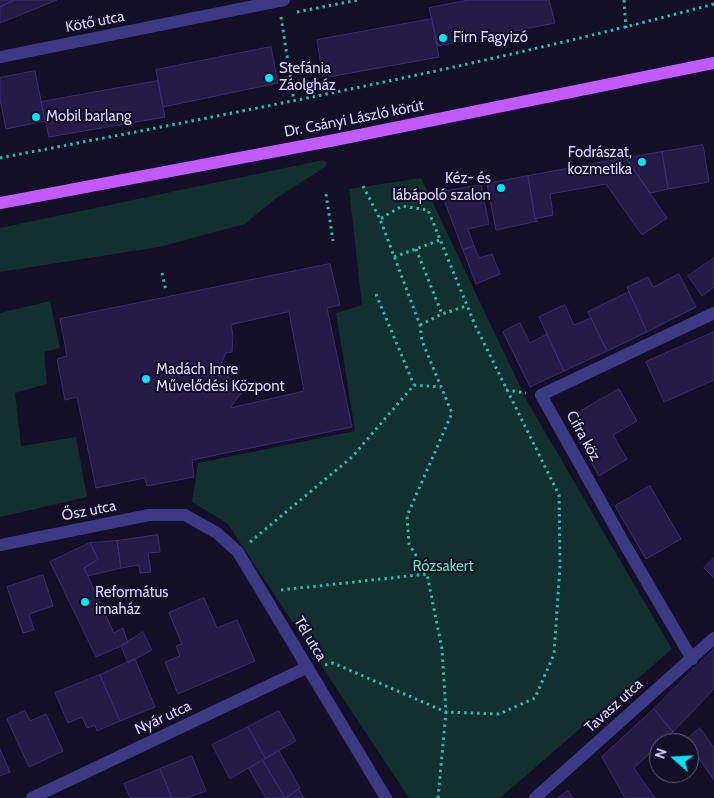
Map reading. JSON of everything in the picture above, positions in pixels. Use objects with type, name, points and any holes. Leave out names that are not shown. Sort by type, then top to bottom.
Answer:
[{"type":"main road","name":"Dr. Csányi László körút","points":[[0,203],[344,138],[714,63]]},
{"type":"street","name":"Kötő utca","points":[[0,57],[282,0]]},
{"type":"street","name":"Cifra köz","points":[[692,658],[624,543],[541,395],[714,313]]},
{"type":"street","name":"Ősz utca","points":[[0,545],[149,515],[185,515]]},
{"type":"street","name":"Tél utca","points":[[185,515],[217,533],[238,552],[386,798]]},
{"type":"street","name":"Tavasz utca","points":[[535,798],[714,638]]},
{"type":"street","name":"Nyár utca","points":[[32,798],[308,667]]},
{"type":"path","points":[[282,0],[281,16],[294,101]]},
{"type":"path","points":[[281,16],[358,0]]},
{"type":"path","points":[[624,0],[626,28]]},
{"type":"path","points":[[0,158],[294,101],[626,28],[714,4]]},
{"type":"path","points":[[363,186],[380,219],[420,325],[422,341],[452,413],[407,516],[409,544],[427,574],[442,649],[446,712],[438,798]]},
{"type":"path","points":[[326,194],[333,241]]},
{"type":"path","points":[[308,667],[333,663],[446,712],[500,714],[534,698],[554,654],[560,566],[559,494],[466,306],[428,210],[402,206],[380,219]]},
{"type":"path","points":[[394,257],[440,240]]},
{"type":"path","points":[[416,249],[442,314]]},
{"type":"path","points":[[162,273],[166,291]]},
{"type":"path","points":[[376,294],[414,385]]},
{"type":"path","points":[[420,325],[442,314],[466,306]]},
{"type":"path","points":[[414,385],[441,387]]},
{"type":"path","points":[[238,552],[352,457],[414,385]]},
{"type":"path","points":[[263,593],[427,574]]},
{"type":"green space","points":[[323,160],[327,163],[325,167],[275,199],[245,224],[159,247],[0,272],[0,228]]},
{"type":"green space","name":"Rózsakert","points":[[421,178],[527,401],[672,649],[500,798],[409,798],[227,523],[192,502],[198,463],[355,431],[336,313],[362,305],[349,189]]},
{"type":"green space","points":[[50,301],[60,348],[44,352],[47,384],[15,393],[21,446],[76,437],[87,497],[0,517],[0,313]]},
{"type":"building","points":[[0,0],[15,0],[0,7]]},
{"type":"building","points":[[15,0],[57,0],[0,23],[0,7]]},
{"type":"building","points":[[469,0],[549,0],[555,23],[438,46],[429,8]]},
{"type":"building","points":[[432,19],[439,57],[323,78],[317,40]]},
{"type":"building","points":[[271,47],[278,83],[163,107],[156,70]]},
{"type":"building","points":[[35,71],[45,121],[6,129],[0,99],[0,78]]},
{"type":"building","points":[[158,81],[165,117],[49,137],[41,102]]},
{"type":"building","points":[[703,145],[709,182],[668,189],[662,152]]},
{"type":"building","points":[[662,152],[668,189],[650,193],[626,158]]},
{"type":"building","points":[[626,158],[667,218],[642,235],[606,184],[550,194],[553,215],[535,219],[528,176]]},
{"type":"building","points":[[528,176],[535,219],[538,221],[496,230],[487,184]]},
{"type":"building","points":[[481,185],[489,224],[468,229],[474,246],[463,250],[441,192]]},
{"type":"building","points":[[474,246],[479,258],[492,254],[500,274],[476,284],[463,250]]},
{"type":"building","points":[[714,258],[714,287],[702,296],[688,276]]},
{"type":"building","name":"Madách Imre Művelődési Központ","points":[[330,264],[340,305],[327,308],[352,427],[192,460],[194,477],[147,486],[145,478],[96,488],[77,397],[65,400],[57,359],[67,356],[60,319]],"holes":[[[289,312],[304,391],[230,408],[245,388],[218,370],[226,353],[232,352],[233,336],[231,325]]]},
{"type":"building","points":[[679,274],[696,307],[647,332],[627,287],[648,277],[653,287]]},
{"type":"building","points":[[629,292],[647,332],[607,351],[588,312]]},
{"type":"building","points":[[565,305],[574,325],[591,318],[607,351],[564,371],[539,317]]},
{"type":"building","points":[[520,323],[530,343],[547,334],[564,371],[530,387],[503,332]]},
{"type":"building","points":[[714,332],[714,380],[664,402],[646,362]]},
{"type":"building","points":[[619,389],[637,421],[613,435],[627,459],[599,476],[567,419]]},
{"type":"building","points":[[650,486],[681,539],[646,559],[615,506]]},
{"type":"building","points":[[158,535],[160,552],[148,553],[151,572],[140,573],[139,565],[121,568],[117,541]]},
{"type":"building","points":[[117,541],[121,568],[88,576],[84,568],[98,559],[90,543]]},
{"type":"building","name":"Református imaház","points":[[90,543],[98,559],[84,568],[114,633],[123,628],[128,643],[96,657],[50,562]]},
{"type":"building","points":[[714,558],[714,578],[704,568]]},
{"type":"building","points":[[43,575],[53,606],[29,614],[34,630],[23,633],[7,587]]},
{"type":"building","points":[[204,598],[217,628],[237,620],[255,661],[178,694],[165,662],[180,656],[176,646],[182,644],[169,613]]},
{"type":"building","points":[[143,632],[152,650],[128,663],[121,646]]},
{"type":"building","points":[[714,649],[714,689],[673,732],[654,709]]},
{"type":"building","points":[[135,659],[155,707],[120,721],[100,675]]},
{"type":"building","points":[[100,675],[120,721],[97,731],[95,725],[87,728],[82,717],[68,723],[55,693]]},
{"type":"building","points":[[654,709],[673,732],[649,733],[649,754],[634,768],[655,798],[625,798],[602,757]]},
{"type":"building","points":[[25,711],[30,721],[46,714],[63,751],[29,767],[7,719]]},
{"type":"building","points":[[279,711],[296,741],[265,758],[248,727]]},
{"type":"building","points":[[248,727],[265,758],[230,779],[212,745]]},
{"type":"building","points":[[700,728],[714,748],[714,780],[699,759],[699,733],[694,733]]},
{"type":"building","points":[[0,749],[10,772],[0,776]]},
{"type":"building","points":[[279,751],[300,788],[285,798],[263,761]]},
{"type":"building","points":[[192,756],[206,791],[186,798],[172,798],[160,769]]},
{"type":"building","points":[[263,761],[285,798],[266,798],[249,769]]},
{"type":"building","points":[[160,769],[172,798],[130,798],[124,784]]},
{"type":"building","points":[[299,790],[304,798],[285,798]]},
{"type":"building","points":[[568,791],[573,798],[558,798]]},
{"type":"place","name":"Firn Fagyizó","points":[[443,38]]},
{"type":"place","name":"Stefánia Záolgház","points":[[269,78]]},
{"type":"place","name":"Mobil barlang","points":[[36,117]]},
{"type":"place","name":"Fodrászat, kozmetika","points":[[642,162]]},
{"type":"place","name":"Kéz- és lábápoló szalon","points":[[501,188]]},
{"type":"place","name":"Madách Imre Művelődési Központ","points":[[146,379]]},
{"type":"place","name":"Református imaház","points":[[85,602]]}]
